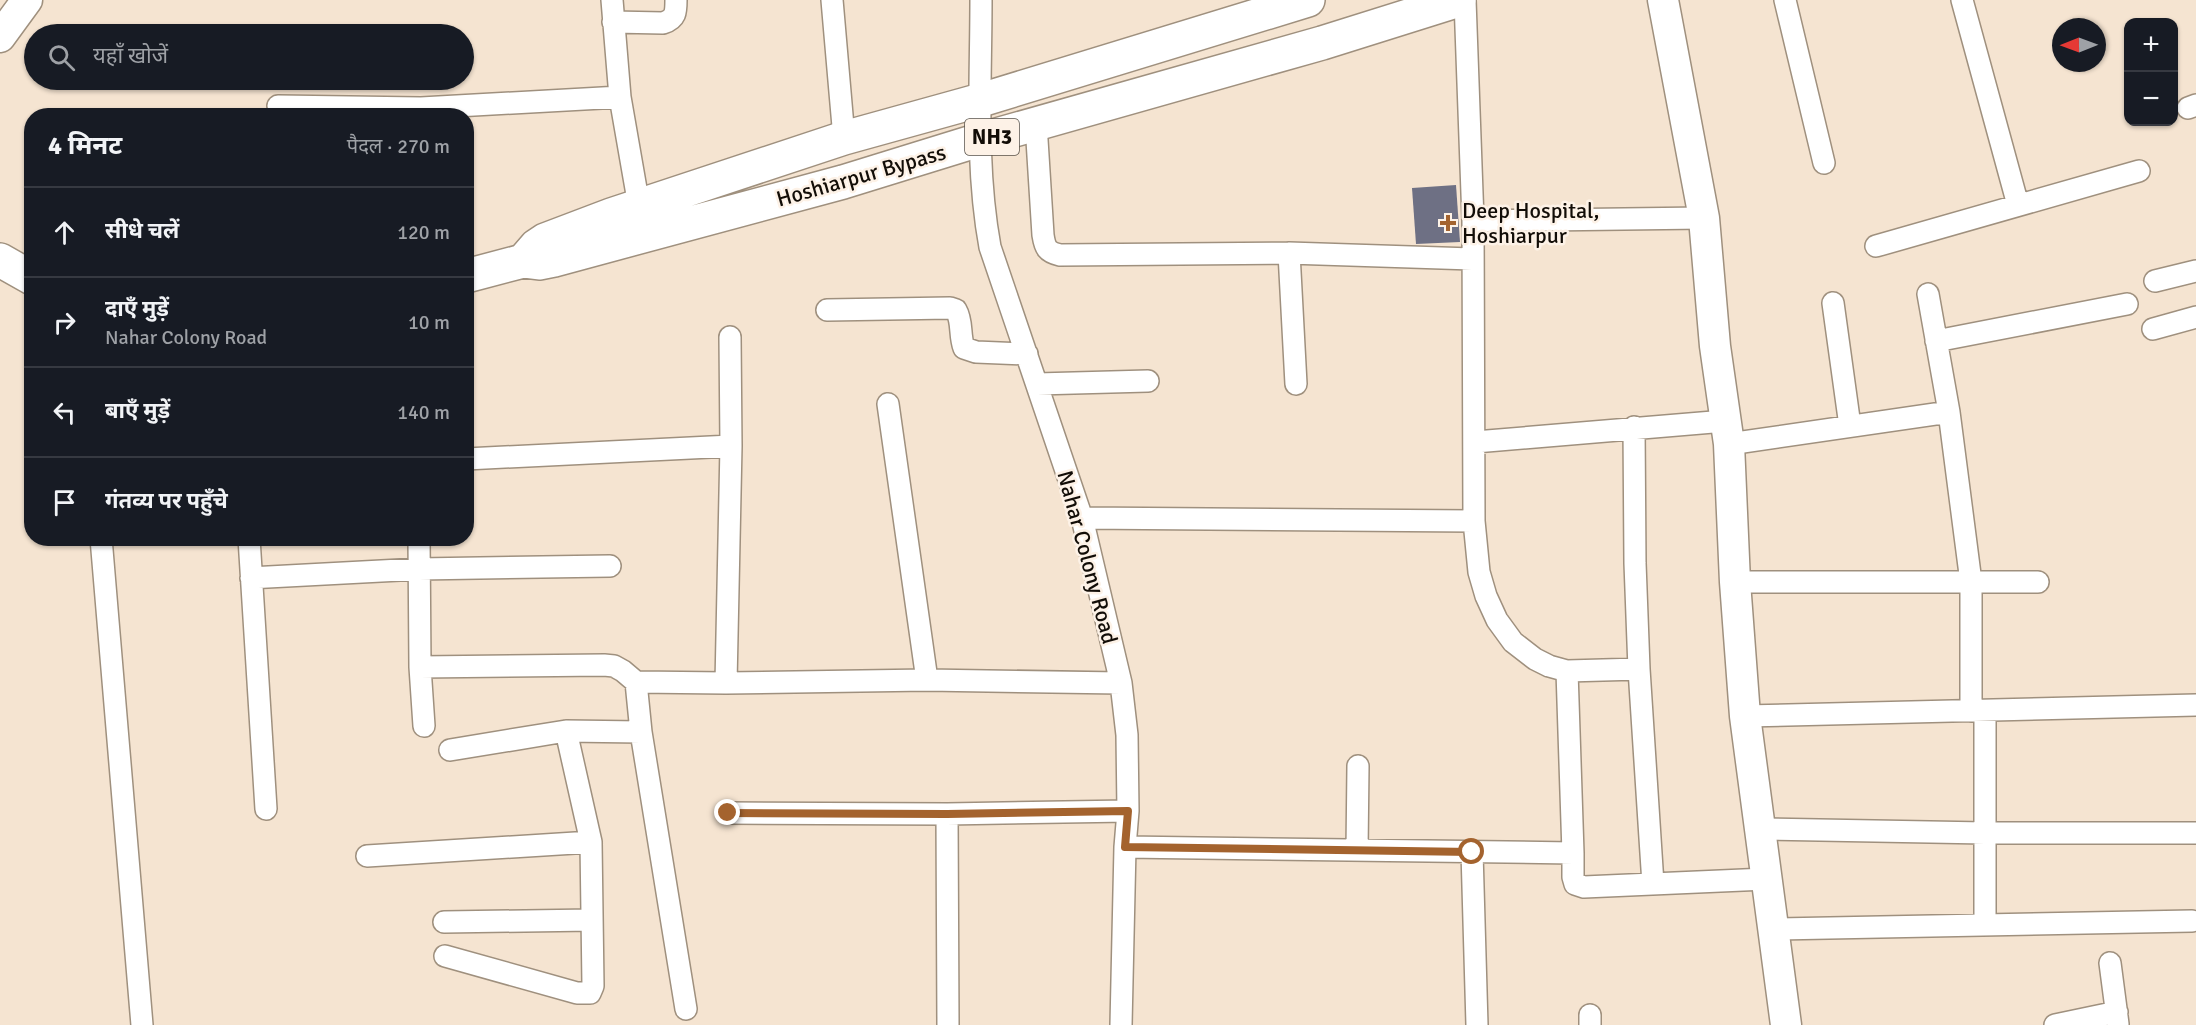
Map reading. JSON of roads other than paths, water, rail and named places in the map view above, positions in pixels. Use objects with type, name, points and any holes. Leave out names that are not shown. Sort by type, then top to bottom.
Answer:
[{"type":"highway","name":"NH3","points":[[523,261],[536,246],[545,240],[639,206],[844,138],[981,100],[1308,0]]},
{"type":"highway","name":"Hoshiarpur Bypass","points":[[474,274],[523,261],[540,263],[554,260],[843,182],[1036,124],[1322,43],[1459,0]]},
{"type":"highway","points":[[0,260],[24,274]]},
{"type":"street","points":[[0,37],[27,0]]},
{"type":"street","points":[[612,0],[620,97],[639,206]]},
{"type":"street","points":[[613,22],[663,24],[671,21],[676,13],[676,0]]},
{"type":"street","points":[[832,0],[844,138]]},
{"type":"street","name":"Nahar Colony Road","points":[[981,0],[979,141],[990,247],[1082,518],[1121,683],[1127,735],[1128,811],[1125,847],[1121,1025]]},
{"type":"street","points":[[1465,0],[1473,221],[1474,521],[1479,572],[1486,596],[1497,620],[1513,642],[1535,659],[1549,666],[1567,670],[1639,669]]},
{"type":"street","points":[[1663,0],[1704,218],[1715,346],[1727,432],[1745,716],[1786,1025]]},
{"type":"street","points":[[1785,0],[1824,163]]},
{"type":"street","points":[[1962,0],[2018,206]]},
{"type":"street","points":[[474,108],[620,97]]},
{"type":"street","points":[[278,106],[326,108]]},
{"type":"street","points":[[1036,124],[1043,235],[1045,248],[1051,253],[1060,255],[1289,253],[1472,259]]},
{"type":"street","points":[[1876,246],[2139,171]]},
{"type":"street","points":[[1473,221],[1704,218]]},
{"type":"street","points":[[1289,253],[1296,384]]},
{"type":"street","points":[[2155,281],[2196,271]]},
{"type":"street","points":[[1928,294],[1949,412],[1971,582],[1985,833],[1985,925]]},
{"type":"street","points":[[1833,303],[1850,426]]},
{"type":"street","points":[[1936,341],[2127,304]]},
{"type":"street","points":[[827,310],[950,308],[956,310],[960,317],[961,340],[964,348],[976,352],[1027,354]]},
{"type":"street","points":[[2153,328],[2196,317]]},
{"type":"street","points":[[726,683],[731,446],[730,337]]},
{"type":"street","points":[[1037,384],[1148,381]]},
{"type":"street","points":[[888,404],[927,680]]},
{"type":"street","points":[[1475,442],[1634,427],[1727,432],[1850,426],[1949,412]]},
{"type":"street","points":[[1634,427],[1635,563],[1639,669],[1653,884]]},
{"type":"street","points":[[474,459],[731,446]]},
{"type":"street","points":[[1082,518],[1474,521]]},
{"type":"street","points":[[101,546],[139,1018]]},
{"type":"street","points":[[249,546],[266,809]]},
{"type":"street","points":[[419,546],[420,667],[424,726]]},
{"type":"street","points":[[251,578],[419,569],[610,566]]},
{"type":"street","points":[[1735,582],[2038,582]]},
{"type":"street","points":[[420,667],[604,665],[623,670],[636,682],[641,732],[686,1010]]},
{"type":"street","points":[[1567,670],[1575,884],[1579,887],[1766,879]]},
{"type":"street","points":[[636,682],[927,680],[1121,683]]},
{"type":"street","points":[[1745,716],[2196,705]]},
{"type":"street","points":[[450,750],[566,731],[641,732]]},
{"type":"street","points":[[445,956],[577,993],[590,993],[592,986],[591,842],[566,731]]},
{"type":"street","points":[[1357,850],[1358,766]]},
{"type":"street","points":[[728,813],[947,814],[1128,811]]},
{"type":"street","points":[[947,814],[948,1025]]},
{"type":"street","points":[[1759,829],[1985,833],[2196,832]]},
{"type":"street","points":[[367,856],[591,842]]},
{"type":"street","points":[[1125,847],[1573,853]]},
{"type":"street","points":[[1472,852],[1477,1025]]},
{"type":"street","points":[[444,922],[592,920]]},
{"type":"street","points":[[1773,929],[2192,921]]},
{"type":"street","points":[[2055,1025],[2117,1018],[2110,963]]},
{"type":"place","name":"Deep Hospital, Hoshiarpur","points":[[1448,223]]}]
